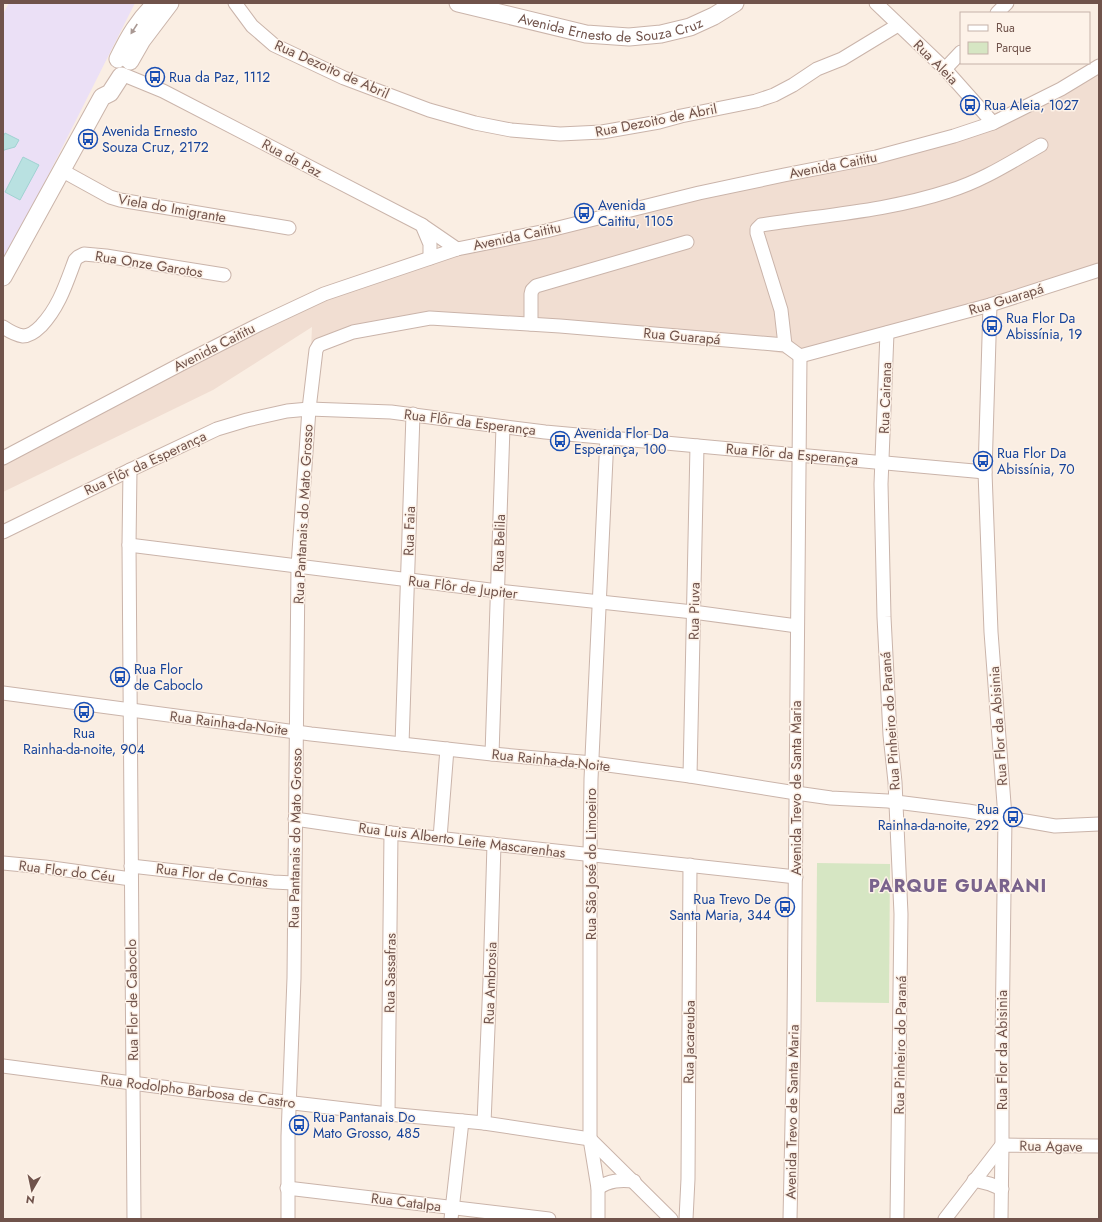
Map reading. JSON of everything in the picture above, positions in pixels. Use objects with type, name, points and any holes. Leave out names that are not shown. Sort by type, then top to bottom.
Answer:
[{"type":"street","name":"Rua Dezoito de Abril","points":[[235,3],[252,26],[274,45],[344,78],[429,110],[475,123],[511,130],[560,134],[602,132],[659,122],[681,116],[756,101],[774,95],[793,85],[817,69],[842,59],[898,25]]},
{"type":"street","name":"Avenida Ernesto de Souza Cruz","points":[[458,3],[586,34],[629,37],[661,34],[690,27],[714,16],[735,3]]},
{"type":"street","points":[[998,12],[1007,3]]},
{"type":"street","name":"Rua Aleia","points":[[878,4],[945,69],[993,123]]},
{"type":"street","points":[[3,277],[102,97],[110,93],[123,68],[142,40],[162,5]]},
{"type":"street","points":[[945,69],[960,53]]},
{"type":"street","name":"Avenida Caititu","points":[[3,458],[260,324],[324,294],[457,249],[546,231],[776,176],[876,157],[954,136],[993,123],[1061,89],[1099,66]]},
{"type":"street","name":"Rua da Paz","points":[[123,68],[163,91],[422,225],[457,249]]},
{"type":"street","points":[[800,356],[785,345],[781,310],[757,233],[757,229],[761,225],[817,216],[861,212],[950,191],[985,177],[1041,145]]},
{"type":"street","name":"Viela do Imigrante","points":[[61,170],[110,197],[120,200],[289,228]]},
{"type":"street","points":[[422,225],[430,244],[430,258]]},
{"type":"street","points":[[531,324],[531,294],[532,290],[536,286],[687,242]]},
{"type":"street","name":"Rua Onze Garotos","points":[[3,327],[10,332],[22,336],[28,335],[37,330],[58,304],[75,260],[84,254],[106,256],[224,275]]},
{"type":"street","name":"Rua Guarapá","points":[[800,356],[990,305],[1099,270]]},
{"type":"street","name":"Rua Flor da Abisinia","points":[[990,305],[985,472],[991,632],[1005,818],[1001,1219]]},
{"type":"street","name":"Rua Guarapá","points":[[309,409],[316,350],[319,345],[359,331],[430,318],[531,324],[785,345]]},
{"type":"street","name":"Rua Cairana","points":[[882,463],[887,333]]},
{"type":"street","name":"Avenida Trevo de Santa Maria","points":[[790,1219],[796,877],[800,356]]},
{"type":"street","name":"Rua Flôr da Esperança","points":[[3,532],[217,429],[247,420],[287,411],[309,409],[413,414],[503,427],[985,472]]},
{"type":"street","name":"Rua Pantanais do Mato Grosso","points":[[288,1219],[287,1188],[294,978],[298,566],[309,409]]},
{"type":"street","name":"Rua Faia","points":[[402,744],[413,414]]},
{"type":"street","name":"Rua Belila","points":[[492,754],[503,427]]},
{"type":"street","name":"Rua São José do Limoeiro","points":[[598,1219],[598,1188],[590,1139],[590,855],[591,779],[593,763],[607,437]]},
{"type":"street","name":"Rua Piuva","points":[[690,776],[698,446]]},
{"type":"street","name":"Rua Pinheiro do Paraná","points":[[882,463],[881,484],[884,617],[890,735],[896,802],[901,914],[897,1219]]},
{"type":"street","name":"Rua Flor de Caboclo","points":[[130,470],[129,545],[134,1219]]},
{"type":"street","name":"Rua Flôr de Jupiter","points":[[129,545],[498,591],[694,612],[798,626]]},
{"type":"street","name":"Rua Rainha-da-Noite","points":[[3,693],[296,732],[492,754],[593,763],[690,776],[831,798],[896,802],[968,811],[1055,826],[1099,824]]},
{"type":"street","points":[[440,838],[447,749]]},
{"type":"street","name":"Rua Luis Alberto Leite Mascarenhas","points":[[295,819],[391,833],[796,877]]},
{"type":"street","name":"Rua Sassafras","points":[[388,1114],[391,833]]},
{"type":"street","name":"Rua Ambrosia","points":[[484,1123],[494,844]]},
{"type":"street","name":"Rua Flor do Céu","points":[[3,864],[131,873]]},
{"type":"street","name":"Rua Jacareuba","points":[[686,1219],[688,1172],[690,865]]},
{"type":"street","name":"Rua Flor de Contas","points":[[131,873],[294,883]]},
{"type":"street","name":"Rua Rodolpho Barbosa de Castro","points":[[3,1066],[133,1084],[388,1114],[484,1123],[590,1139]]},
{"type":"street","points":[[451,1213],[462,1121]]},
{"type":"street","points":[[590,1139],[671,1219]]},
{"type":"street","points":[[946,1219],[974,1180],[1002,1145]]},
{"type":"street","name":"Rua Agave","points":[[1002,1145],[1099,1146]]},
{"type":"street","points":[[974,1180],[1002,1189]]},
{"type":"street","points":[[598,1188],[605,1183],[612,1181],[634,1181]]},
{"type":"street","name":"Rua Catalpa","points":[[287,1188],[451,1213],[548,1219]]},
{"type":"shaded area","points":[[9,3],[135,3],[3,265],[3,14]]},
{"type":"shaded area","points":[[1099,61],[1099,264],[1087,271],[791,355],[713,341],[427,316],[311,349],[312,327],[213,390],[3,492],[3,463],[313,294],[459,252],[933,141],[1072,79]]},
{"type":"green space","points":[[817,863],[890,864],[889,1003],[816,1002]]},
{"type":"water","points":[[5,133],[19,140],[15,147],[4,150],[3,153],[3,137]]},
{"type":"water","points":[[23,157],[39,165],[20,200],[5,192]]},
{"type":"place","name":"Rua da Paz, 1112","points":[[155,77]]},
{"type":"place","name":"Rua Aleia, 1027","points":[[970,105]]},
{"type":"place","name":"Avenida Ernesto Souza Cruz, 2172","points":[[88,139]]},
{"type":"place","name":"Avenida Caititu, 1105","points":[[584,213]]},
{"type":"place","name":"Rua Flor Da Abissínia, 19","points":[[992,326]]},
{"type":"place","name":"Avenida Flor Da Esperança, 100","points":[[560,441]]},
{"type":"place","name":"Rua Flor Da Abissínia, 70","points":[[983,461]]},
{"type":"place","name":"Rua Flor de Caboclo","points":[[120,677]]},
{"type":"place","name":"Rua Rainha-da-noite, 904","points":[[84,712]]},
{"type":"place","name":"Rua Rainha-da-noite, 292","points":[[1013,817]]},
{"type":"place","name":"Rua Trevo De Santa Maria, 344","points":[[785,907]]},
{"type":"place","name":"Rua Pantanais Do Mato Grosso, 485","points":[[299,1125]]},
{"type":"district","name":"PARQUE GUARANI","points":[[958,886]]}]
